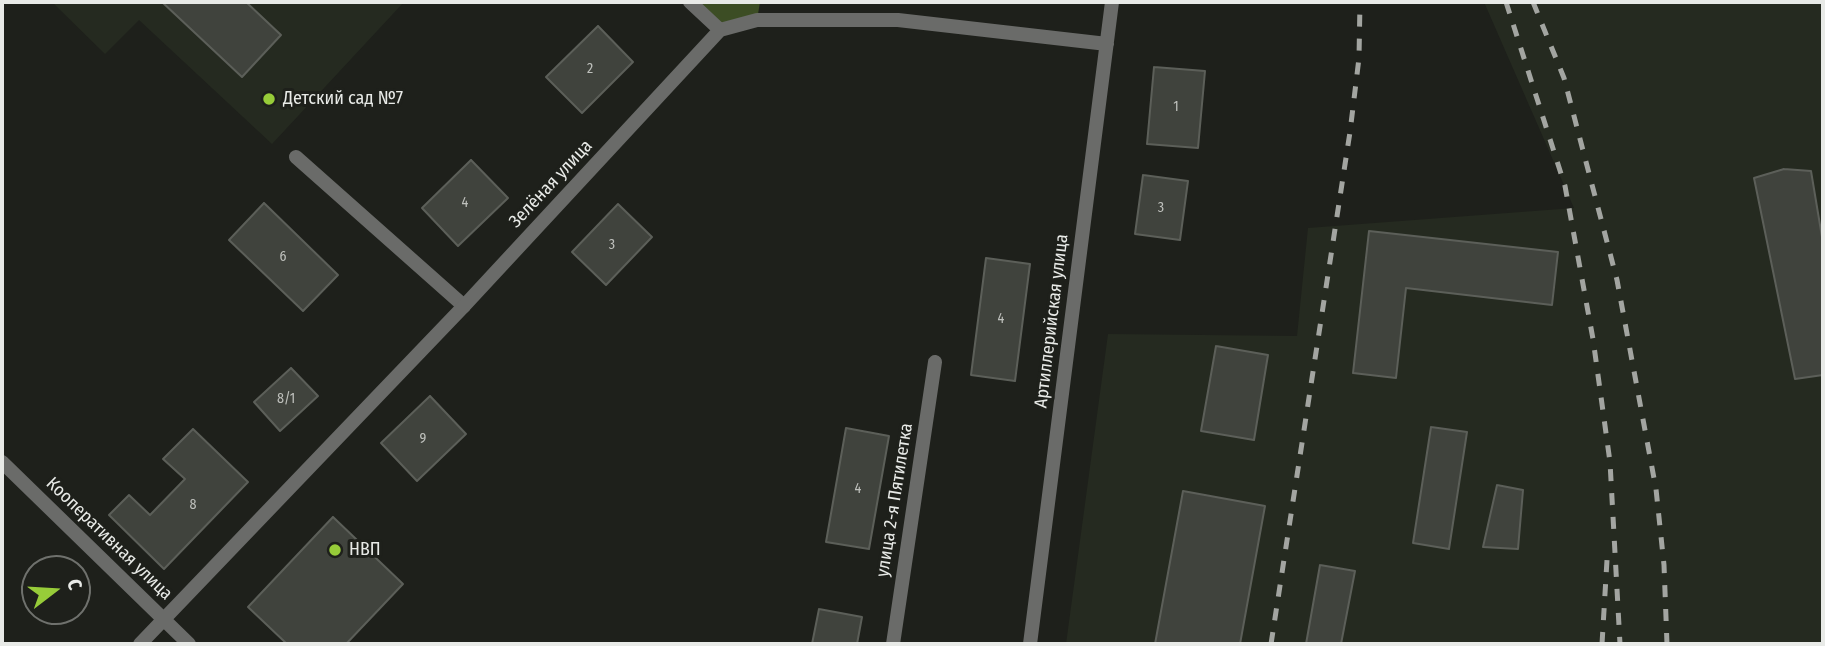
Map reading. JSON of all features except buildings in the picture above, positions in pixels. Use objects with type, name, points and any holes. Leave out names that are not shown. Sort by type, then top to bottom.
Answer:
[{"type":"street","points":[[690,2],[720,30],[757,20],[898,20],[1107,44]]},
{"type":"street","name":"Артиллерийская улица","points":[[1031,644],[1112,2]]},
{"type":"street","name":"Зелёная улица","points":[[140,644],[165,621],[464,306],[720,30]]},
{"type":"street","points":[[296,158],[464,306]]},
{"type":"street","name":"улица 2-я Пятилетка","points":[[893,644],[935,362]]},
{"type":"street","name":"Кооперативная улица","points":[[2,462],[189,644]]},
{"type":"shaded area","name":"Детский сад №7","points":[[52,2],[404,2],[272,144],[139,20],[105,54]]},
{"type":"shaded area","points":[[1484,2],[1823,2],[1823,644],[1066,644],[1108,334],[1297,336],[1308,228],[1574,208]]},
{"type":"green space","points":[[690,2],[760,2],[757,20],[720,30]]},
{"type":"railway","points":[[1271,644],[1350,132],[1359,58],[1360,2]]},
{"type":"railway","points":[[1506,2],[1565,186],[1593,339],[1610,462],[1620,644]]},
{"type":"railway","points":[[1533,2],[1564,78],[1617,280],[1656,489],[1664,565],[1667,644]]},
{"type":"railway","points":[[1602,644],[1607,560]]},
{"type":"place","name":"Детский сад №7","points":[[269,99]]},
{"type":"place","name":"НВП","points":[[335,550]]}]
